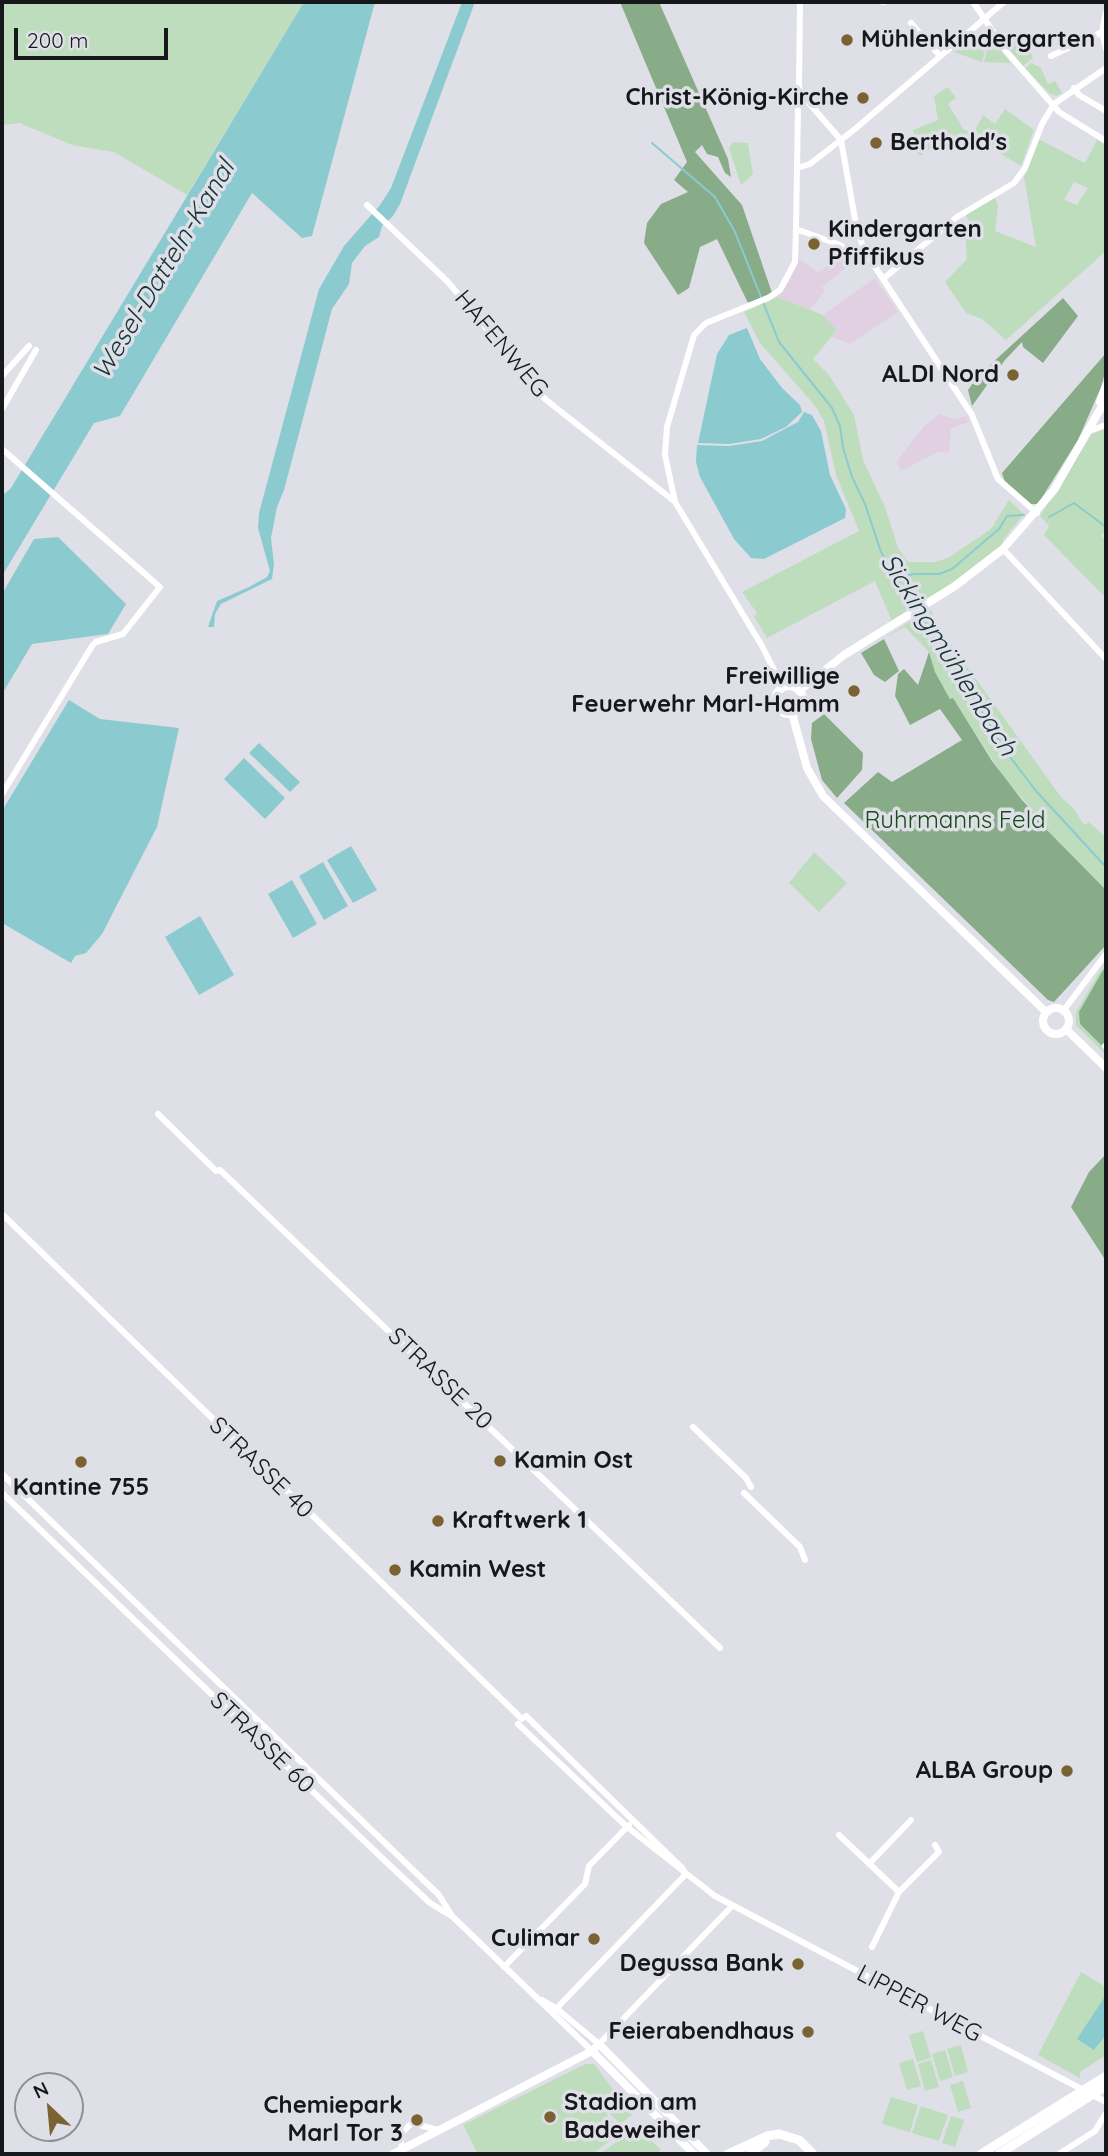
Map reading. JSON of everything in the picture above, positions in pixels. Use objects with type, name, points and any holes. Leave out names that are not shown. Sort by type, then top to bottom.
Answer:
[{"type":"highway","points":[[1000,2154],[1085,2100],[1106,2076]]},
{"type":"highway","points":[[981,2154],[1075,2095],[1099,2087]]},
{"type":"highway","points":[[728,2154],[767,2136],[785,2134],[799,2140],[813,2154]]},
{"type":"highway","points":[[750,2154],[765,2142],[778,2139],[794,2142],[807,2154]]},
{"type":"highway","points":[[743,2154],[757,2141]]},
{"type":"main road","points":[[1089,430],[1106,386]]},
{"type":"main road","points":[[799,691],[844,655],[905,619],[1003,549],[1037,513],[1066,472],[1106,399]]},
{"type":"main road","points":[[791,686],[799,691],[802,704],[792,713],[783,712],[776,705],[776,695],[783,688],[791,686]]},
{"type":"main road","points":[[792,713],[807,768],[822,796],[1046,1012]]},
{"type":"main road","points":[[1055,1007],[1064,1010],[1069,1021],[1066,1029],[1058,1034],[1047,1031],[1043,1022],[1046,1012],[1055,1007]]},
{"type":"main road","points":[[1066,1029],[1106,1068]]},
{"type":"main road","points":[[393,2154],[435,2129],[592,2051],[599,2044],[707,2154]]},
{"type":"main road","points":[[592,2051],[694,2154]]},
{"type":"street","points":[[800,2],[799,86],[802,95],[841,139],[856,225],[864,250],[972,415],[998,480],[1037,513]]},
{"type":"street","points":[[973,2],[1025,74],[1059,112],[1106,141]]},
{"type":"street","points":[[797,168],[810,164],[1004,2]]},
{"type":"street","points":[[1106,12],[1102,32],[1106,49]]},
{"type":"street","points":[[911,23],[940,56]]},
{"type":"street","points":[[1051,56],[1102,32]]},
{"type":"street","points":[[883,279],[957,217],[1014,183],[1025,168],[1042,124],[1054,104],[1106,68]]},
{"type":"street","points":[[1074,88],[1106,110]]},
{"type":"street","points":[[783,688],[762,646],[675,502],[666,464],[667,427],[694,335],[706,323],[768,298],[780,290],[793,271],[798,106],[802,95]]},
{"type":"street","name":"HAFENWEG","points":[[367,205],[448,282],[545,399],[675,502]]},
{"type":"street","points":[[796,229],[840,245],[854,254],[864,250]]},
{"type":"street","points":[[2,376],[32,348],[2,409]]},
{"type":"street","points":[[1089,430],[1106,425]]},
{"type":"street","points":[[2,449],[16,459],[53,497],[160,587],[123,634],[96,642],[92,646],[2,794]]},
{"type":"street","points":[[1003,549],[1106,659]]},
{"type":"street","points":[[1064,1010],[1106,954]]},
{"type":"street","name":"STRASSE 20","points":[[158,1114],[216,1171],[220,1170],[232,1181],[720,1648]]},
{"type":"street","name":"STRASSE 40","points":[[2,1214],[630,1824]]},
{"type":"street","points":[[693,1427],[746,1478],[751,1487]]},
{"type":"street","points":[[2,1474],[439,1895],[453,1917]]},
{"type":"street","name":"STRASSE 60","points":[[2,1493],[430,1903],[453,1917],[526,1988],[554,2010]]},
{"type":"street","points":[[744,1493],[800,1547],[805,1560]]},
{"type":"street","points":[[504,1967],[585,1884],[589,1866],[630,1824],[522,1720]]},
{"type":"street","points":[[869,1864],[911,1820]]},
{"type":"street","name":"LIPPER WEG","points":[[630,1824],[686,1874],[732,1906],[1106,2102]]},
{"type":"street","points":[[839,1835],[899,1892]]},
{"type":"street","points":[[872,1947],[899,1892],[939,1852],[935,1846]]},
{"type":"street","points":[[554,2010],[686,1874]]},
{"type":"street","points":[[554,2010],[599,2044],[732,1906]]},
{"type":"street","points":[[554,2010],[592,2051]]},
{"type":"street","points":[[1059,2154],[1095,2131],[1106,2113]]},
{"type":"street","points":[[402,2149],[399,2137],[406,2128],[418,2122],[435,2129]]},
{"type":"shaded area","points":[[841,248],[860,256],[822,287],[825,291],[809,311],[777,297],[790,280],[798,258],[818,273],[838,257]]},
{"type":"shaded area","points":[[875,278],[898,312],[850,344],[832,337],[837,330],[822,316]]},
{"type":"shaded area","points":[[939,414],[955,419],[966,416],[969,422],[951,428],[949,453],[938,452],[901,471],[897,461],[925,425]]},
{"type":"green space","points":[[2,2],[304,2],[187,195],[114,152],[72,145],[20,123],[2,125]]},
{"type":"green space","points":[[620,2],[659,2],[728,159],[731,177],[725,173],[718,157],[707,154],[702,145],[695,152],[742,205],[772,293],[748,303],[717,239],[700,247],[689,288],[678,295],[644,243],[647,223],[661,204],[688,192],[674,180],[687,162]]},
{"type":"green space","points":[[980,30],[989,34],[982,62],[954,52]]},
{"type":"green space","points":[[1023,31],[1033,58],[1023,66],[1008,49]]},
{"type":"green space","points":[[990,37],[1002,52],[1011,63],[984,62]]},
{"type":"green space","points":[[1031,63],[1041,68],[1048,84],[1055,81],[1062,93],[1056,96],[1050,94],[1025,68]]},
{"type":"green space","points":[[948,87],[956,98],[948,104],[964,130],[974,132],[983,115],[995,124],[1005,109],[1034,130],[1021,166],[986,145],[933,147],[920,156],[915,149],[913,130],[938,120],[934,96]]},
{"type":"green space","points":[[1038,139],[1085,163],[1097,140],[1106,145],[1106,251],[1006,340],[982,319],[966,313],[945,282],[967,259],[965,232],[971,230],[966,214],[995,198],[998,205],[995,231],[1036,247],[1024,177]],"holes":[[[1074,182],[1088,188],[1077,205],[1064,200]]]},
{"type":"green space","points":[[733,142],[748,143],[753,174],[741,185],[729,148]]},
{"type":"green space","points":[[777,297],[821,314],[837,330],[813,359],[829,375],[854,415],[863,460],[885,507],[898,548],[908,562],[935,562],[948,558],[991,529],[1009,500],[1024,514],[1003,540],[1003,544],[970,572],[894,622],[888,623],[891,619],[875,581],[767,638],[754,616],[757,613],[742,592],[859,531],[836,475],[824,421],[816,407],[760,343],[744,312]]},
{"type":"green space","points":[[1063,298],[1078,316],[1043,363],[1023,347],[1022,342],[1005,360],[972,406],[968,390],[977,377]]},
{"type":"green space","points":[[1106,353],[1106,369],[1101,387],[1078,440],[1041,499],[1037,504],[1030,504],[1005,482],[1002,473]]},
{"type":"green space","points":[[1106,428],[1106,530],[1101,536],[1103,538],[1106,535],[1106,598],[1044,535],[1049,526],[1040,516],[1092,434]]},
{"type":"green space","points":[[930,608],[940,629],[1061,797],[1074,809],[1084,825],[1089,822],[1106,838],[1106,890],[1046,829],[1048,827],[1005,779],[953,699],[950,699],[935,672],[929,652],[905,627],[886,637]]},
{"type":"green space","points":[[884,639],[899,671],[885,682],[874,675],[861,653]]},
{"type":"green space","name":"Ruhrmanns Feld","points":[[929,652],[935,672],[950,699],[953,698],[992,761],[1022,800],[1048,827],[1046,829],[1106,890],[1106,945],[1054,1002],[1048,1000],[844,803],[878,772],[892,782],[962,740],[940,709],[910,725],[895,696],[898,674],[904,669],[918,685]]},
{"type":"green space","points":[[824,714],[863,753],[862,770],[837,798],[822,780],[811,739],[812,723]]},
{"type":"green space","points":[[814,852],[847,883],[819,912],[789,883]]},
{"type":"green space","points":[[1106,961],[1080,1024],[1106,1050],[1106,1055],[1076,1025],[1076,1012]]},
{"type":"green space","points":[[1106,965],[1106,1042],[1102,1046],[1080,1024],[1079,1012]]},
{"type":"green space","points":[[1106,1154],[1106,1261],[1071,1207],[1089,1172]]},
{"type":"green space","points":[[1081,1972],[1106,1987],[1106,2055],[1080,2072],[1080,2078],[1038,2055]]},
{"type":"green space","points":[[923,2031],[931,2058],[917,2062],[909,2035]]},
{"type":"green space","points":[[961,2045],[968,2072],[955,2076],[947,2049]]},
{"type":"green space","points":[[945,2050],[953,2077],[940,2081],[932,2054]]},
{"type":"green space","points":[[913,2059],[921,2086],[907,2090],[899,2063]]},
{"type":"green space","points":[[931,2060],[939,2087],[925,2091],[918,2064]]},
{"type":"green space","name":"Stadion am Badeweiher","points":[[585,2064],[594,2064],[632,2115],[620,2124],[607,2111],[607,2115],[622,2132],[592,2154],[478,2154],[463,2125]]},
{"type":"green space","points":[[963,2081],[971,2108],[958,2112],[950,2085]]},
{"type":"green space","points":[[891,2097],[918,2105],[910,2132],[882,2124]]},
{"type":"green space","points":[[921,2106],[948,2115],[939,2141],[912,2133]]},
{"type":"green space","points":[[951,2116],[964,2120],[955,2147],[942,2143]]},
{"type":"green space","points":[[637,2127],[661,2150],[657,2154],[600,2154]]},
{"type":"water","name":"Wesel-Datteln-Kanal","points":[[304,2],[375,2],[312,236],[302,238],[252,193],[120,416],[94,423],[2,576],[2,496],[11,488]]},
{"type":"water","points":[[462,2],[475,2],[400,204],[393,216],[382,226],[379,237],[365,246],[352,263],[349,284],[332,309],[284,490],[277,507],[271,538],[274,564],[272,579],[221,604],[215,614],[214,627],[208,627],[217,601],[267,577],[270,571],[258,528],[259,513],[319,289],[344,246],[380,205],[391,188]]},
{"type":"water","points":[[747,328],[760,359],[782,388],[800,405],[802,412],[786,427],[761,439],[729,444],[698,443],[717,354],[729,335]]},
{"type":"water","points":[[804,412],[812,415],[821,431],[830,475],[846,509],[845,518],[764,559],[751,558],[734,539],[700,477],[696,462],[697,445],[729,446],[762,441],[798,422]]},
{"type":"water","points":[[58,537],[126,604],[108,634],[32,644],[2,694],[2,594],[34,539]]},
{"type":"water","points":[[69,700],[100,719],[179,728],[157,827],[102,934],[86,953],[75,956],[71,963],[2,923],[2,811]]},
{"type":"water","points":[[259,743],[300,782],[290,792],[249,753]]},
{"type":"water","points":[[244,758],[285,798],[265,819],[224,779]]},
{"type":"water","points":[[351,846],[377,890],[353,903],[327,860]]},
{"type":"water","points":[[323,862],[348,906],[324,920],[299,876]]},
{"type":"water","points":[[292,880],[317,924],[293,938],[268,894]]},
{"type":"water","points":[[200,916],[234,975],[199,995],[165,937]]},
{"type":"water","points":[[1106,1995],[1106,2035],[1094,2050],[1077,2039]]},
{"type":"waterway","name":"Sickingmühlenbach","points":[[652,143],[715,197],[735,232],[779,342],[832,408],[840,426],[843,448],[852,477],[865,504],[881,552],[914,609]]},
{"type":"waterway","points":[[1049,517],[1074,503],[1106,527]]},
{"type":"waterway","points":[[892,574],[900,577],[939,574],[952,569],[999,529],[1007,516],[1024,515]]},
{"type":"waterway","name":"Sickingmühlenbach","points":[[918,613],[949,657],[1004,749],[1036,791],[1106,867]]},
{"type":"place","name":"Mühlenkindergarten","points":[[847,40]]},
{"type":"place","name":"Christ-König-Kirche","points":[[863,98]]},
{"type":"place","name":"Berthold's","points":[[876,143]]},
{"type":"place","name":"Kindergarten Pfiffikus","points":[[814,244]]},
{"type":"place","name":"ALDI Nord","points":[[1013,375]]},
{"type":"place","name":"Freiwillige Feuerwehr Marl-Hamm","points":[[854,691]]},
{"type":"place","name":"Kamin Ost","points":[[500,1461]]},
{"type":"place","name":"Kantine 755","points":[[81,1462]]},
{"type":"place","name":"Kraftwerk 1","points":[[438,1521]]},
{"type":"place","name":"Kamin West","points":[[395,1570]]},
{"type":"place","name":"ALBA Group","points":[[1067,1771]]},
{"type":"place","name":"Culimar","points":[[594,1939]]},
{"type":"place","name":"Degussa Bank","points":[[798,1964]]},
{"type":"place","name":"Feierabendhaus","points":[[808,2032]]},
{"type":"place","name":"Stadion am Badeweiher","points":[[550,2117]]},
{"type":"place","name":"Chemiepark Marl Tor 3","points":[[417,2120]]}]
